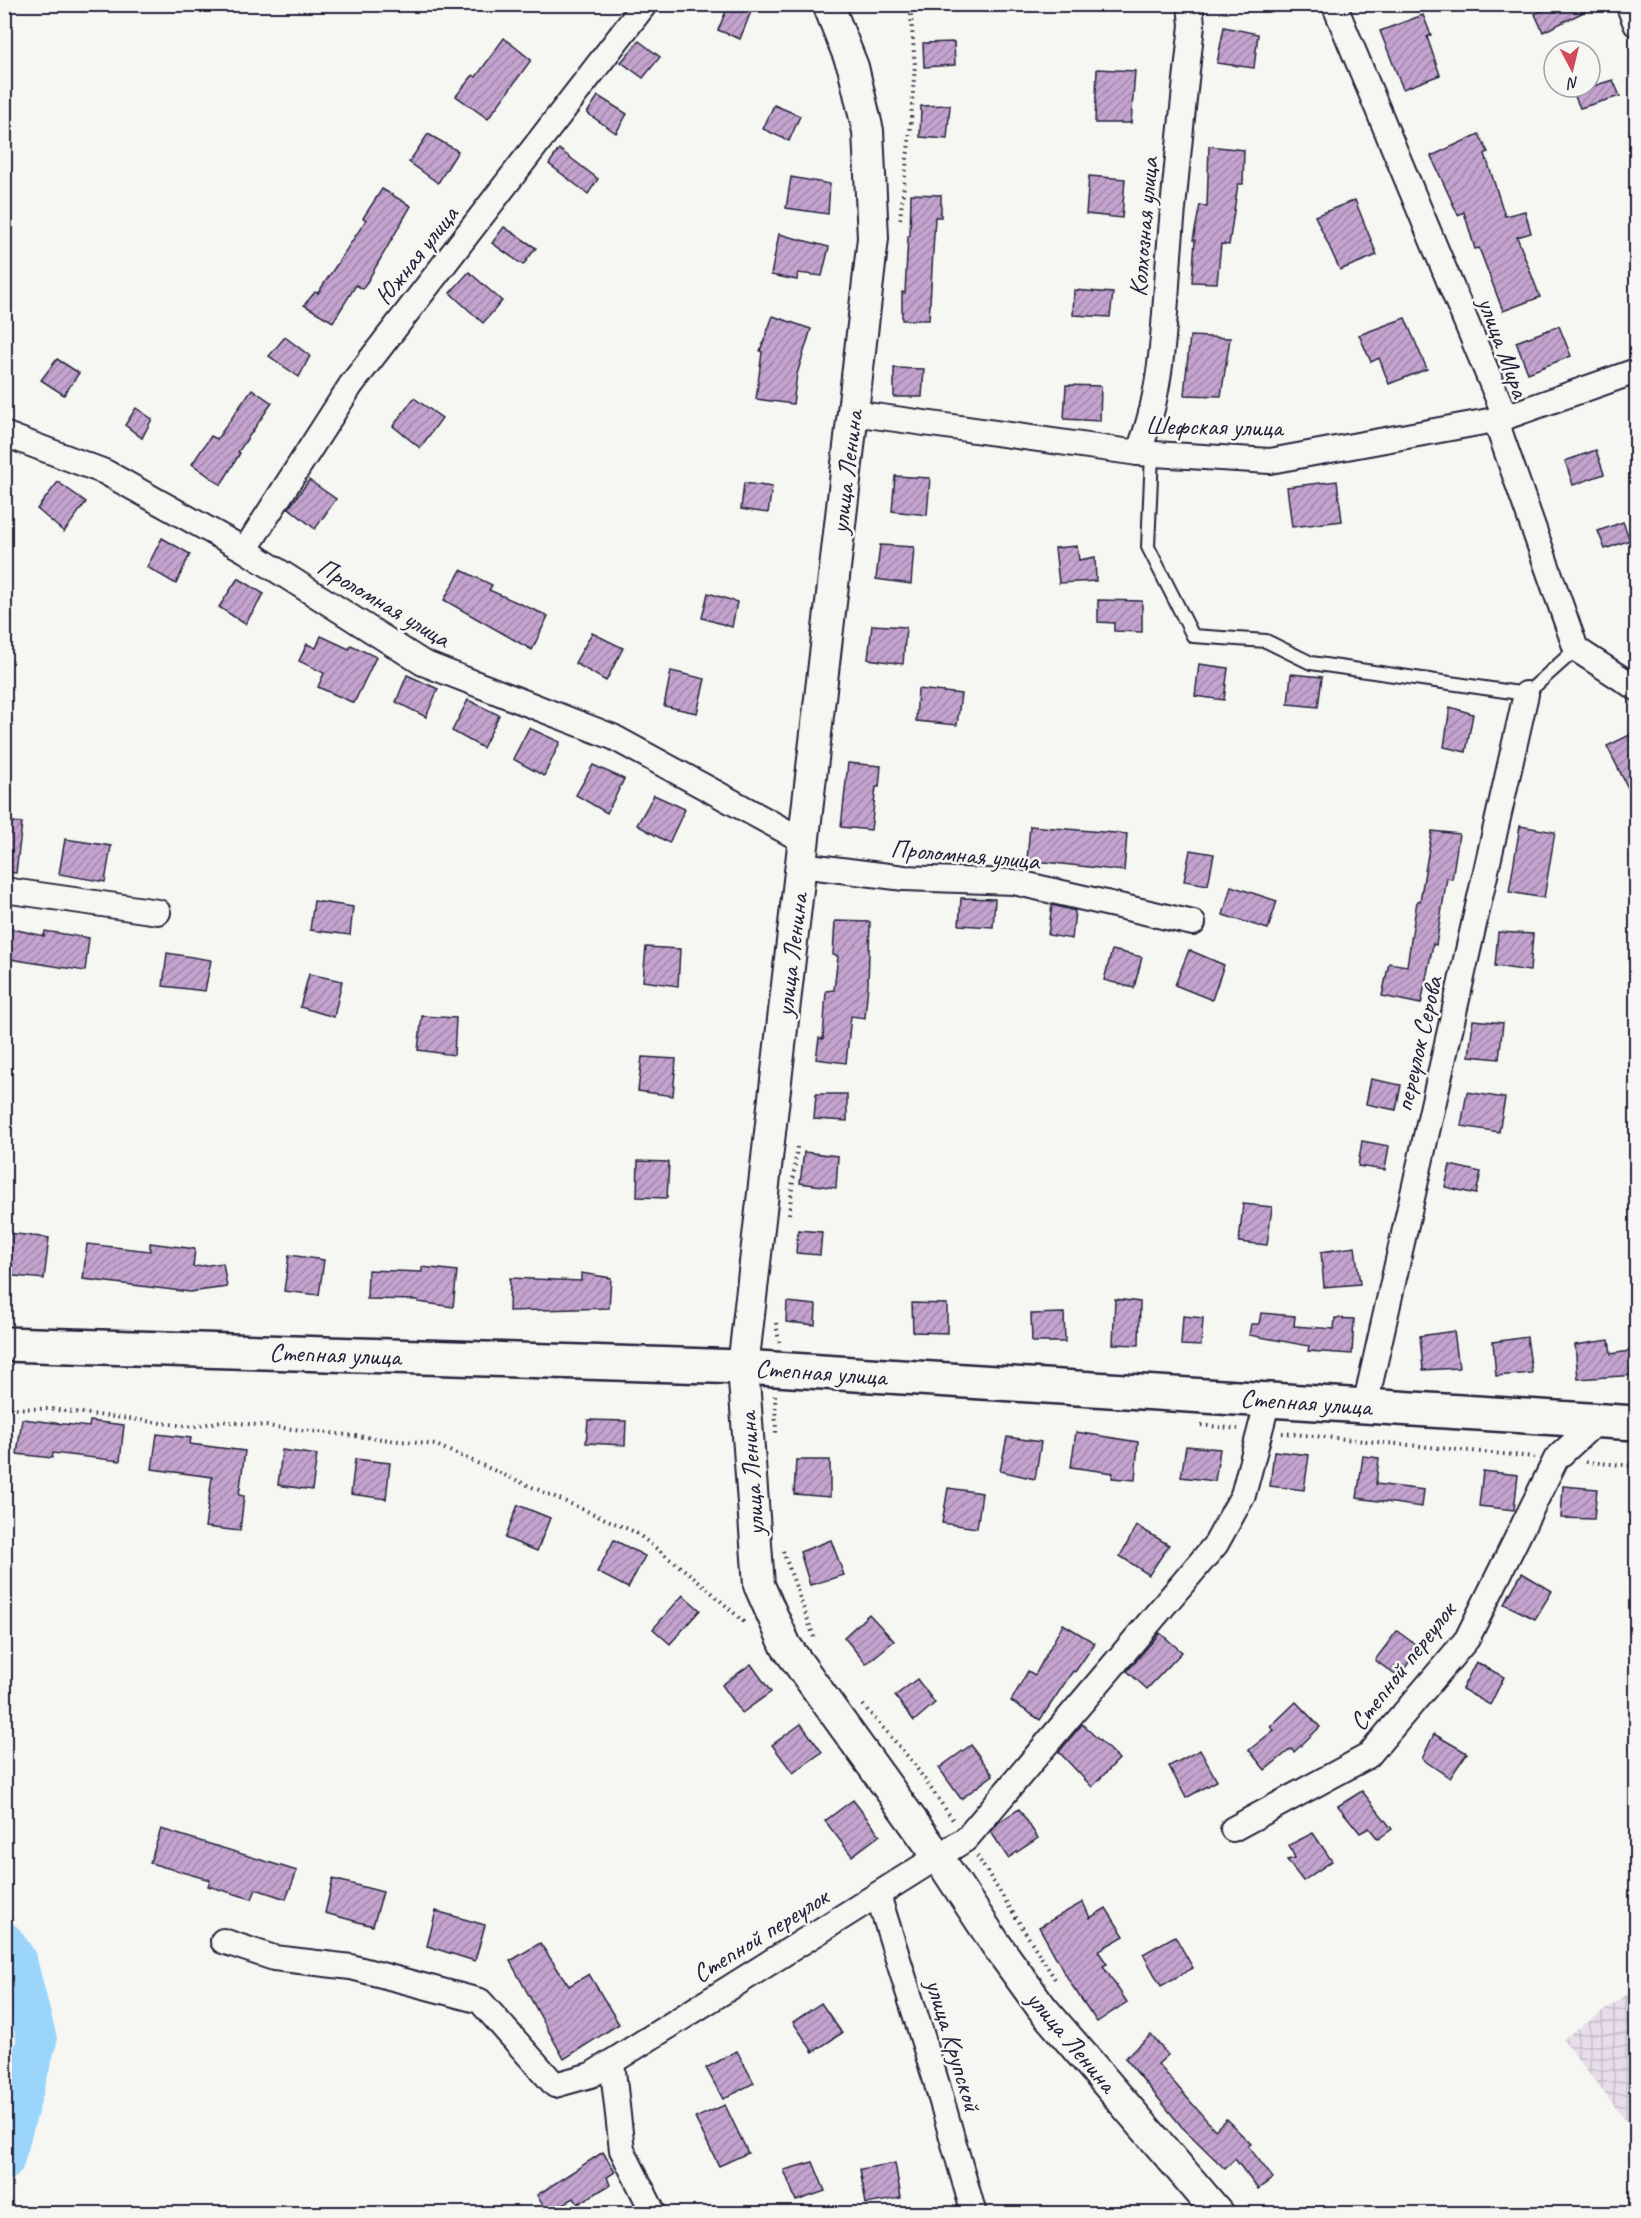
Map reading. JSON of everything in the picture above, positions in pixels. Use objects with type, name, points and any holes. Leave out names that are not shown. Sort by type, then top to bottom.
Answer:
[{"type":"main road","name":"Степная улица","points":[[4,1344],[743,1366],[1264,1415],[1365,1406],[1636,1423]]},
{"type":"street","name":"Южная улица","points":[[245,550],[351,385],[645,4]]},
{"type":"street","name":"улица Ленина","points":[[828,4],[853,68],[868,131],[873,238],[743,1366],[759,1585],[786,1646],[939,1858],[995,1943],[1042,2008],[1219,2214]]},
{"type":"street","name":"Колхозная улица","points":[[1145,453],[1144,437],[1159,373],[1173,206],[1192,26],[1190,4]]},
{"type":"street","name":"улица Мира","points":[[1334,4],[1501,406],[1499,430],[1576,649]]},
{"type":"street","points":[[1628,4],[1636,24]]},
{"type":"street","name":"Шефская улица","points":[[853,413],[1145,453],[1270,461],[1500,419],[1636,370]]},
{"type":"street","name":"Проломная улица","points":[[4,434],[105,472],[245,550],[423,663],[613,737],[802,853],[904,878],[1014,882],[1193,923]]},
{"type":"street","points":[[1576,649],[1636,688]]},
{"type":"street","name":"переулок Серова","points":[[1365,1406],[1526,694]]},
{"type":"street","points":[[4,890],[158,912]]},
{"type":"street","points":[[939,1858],[966,1839],[1216,1544],[1243,1495],[1264,1415]]},
{"type":"street","name":"Степной переулок","points":[[1233,1830],[1368,1756],[1467,1639],[1556,1459],[1597,1421]]},
{"type":"street","name":"Степной переулок","points":[[223,1941],[274,1958],[351,1967],[480,2001],[555,2085],[591,2075],[939,1858]]},
{"type":"street","name":"улица Крупской","points":[[878,1895],[936,2080],[974,2214]]},
{"type":"street","points":[[612,2062],[622,2150],[654,2214]]},
{"type":"lane","points":[[1145,453],[1148,547],[1193,636],[1266,640],[1311,663],[1526,694],[1576,649]]},
{"type":"path","points":[[899,227],[915,65],[910,4]]},
{"type":"path","points":[[788,1220],[797,1139]]},
{"type":"path","points":[[774,1314],[785,1369],[775,1394],[776,1439]]},
{"type":"path","points":[[4,1408],[50,1409],[194,1427],[221,1421],[436,1444],[634,1532],[700,1582],[753,1630]]},
{"type":"path","points":[[1190,1425],[1264,1415],[1556,1459],[1636,1466]]},
{"type":"path","points":[[783,1549],[818,1646]]},
{"type":"path","points":[[859,1700],[911,1760],[966,1839],[1060,1986]]},
{"type":"shaded area","points":[[1636,1988],[1636,2134],[1563,2040]]},
{"type":"building","points":[[729,4],[754,4],[740,39],[718,30]]},
{"type":"building","points":[[1556,4],[1600,4],[1543,32],[1535,14]]},
{"type":"building","points":[[1423,15],[1431,35],[1427,37],[1440,75],[1403,89],[1380,31]]},
{"type":"building","points":[[1224,27],[1258,34],[1254,68],[1217,63]]},
{"type":"building","points":[[504,38],[531,60],[488,119],[456,96],[473,75],[476,77]]},
{"type":"building","points":[[639,41],[660,57],[643,78],[621,62]]},
{"type":"building","points":[[954,42],[955,65],[924,67],[923,43]]},
{"type":"building","points":[[1097,69],[1135,71],[1131,123],[1095,123]]},
{"type":"building","points":[[1613,80],[1620,96],[1580,108],[1576,99],[1602,99],[1602,83]]},
{"type":"building","points":[[598,96],[627,114],[616,133],[587,113]]},
{"type":"building","points":[[774,105],[800,116],[789,141],[763,129]]},
{"type":"building","points":[[950,105],[947,139],[920,137],[921,106]]},
{"type":"building","points":[[428,134],[458,151],[438,183],[409,162]]},
{"type":"building","points":[[1479,134],[1488,152],[1485,154],[1505,216],[1525,211],[1531,233],[1517,237],[1540,297],[1503,311],[1479,248],[1475,249],[1464,212],[1458,215],[1431,156]]},
{"type":"building","points":[[1209,146],[1244,150],[1243,184],[1238,184],[1229,245],[1221,244],[1217,283],[1192,282],[1195,240],[1193,240],[1200,205],[1207,207]]},
{"type":"building","points":[[559,149],[598,179],[588,194],[549,164]]},
{"type":"building","points":[[1089,176],[1125,179],[1122,218],[1086,214]]},
{"type":"building","points":[[791,177],[830,184],[828,214],[786,208]]},
{"type":"building","points":[[382,189],[411,206],[363,289],[356,285],[333,322],[304,305],[315,292],[318,293],[366,220],[363,218]]},
{"type":"building","points":[[911,194],[941,195],[941,217],[935,217],[929,320],[902,320],[902,292],[905,293],[908,236],[910,236]]},
{"type":"building","points":[[1355,200],[1377,255],[1340,270],[1315,216]]},
{"type":"building","points":[[504,227],[536,248],[523,265],[492,243]]},
{"type":"building","points":[[779,234],[829,247],[822,276],[798,273],[797,280],[771,275]]},
{"type":"building","points":[[469,272],[502,301],[483,323],[450,293]]},
{"type":"building","points":[[1074,290],[1113,293],[1110,317],[1073,315]]},
{"type":"building","points":[[773,316],[811,329],[797,374],[793,404],[756,399],[762,352],[760,351]]},
{"type":"building","points":[[1405,318],[1427,369],[1389,384],[1379,358],[1371,362],[1359,335]]},
{"type":"building","points":[[1559,326],[1571,356],[1528,373],[1516,342]]},
{"type":"building","points":[[1190,336],[1230,338],[1221,396],[1184,395]]},
{"type":"building","points":[[285,337],[310,356],[299,377],[269,356]]},
{"type":"building","points":[[57,359],[79,373],[64,395],[41,380]]},
{"type":"building","points":[[894,368],[924,369],[922,397],[894,397]]},
{"type":"building","points":[[1066,385],[1101,386],[1100,421],[1064,419]]},
{"type":"building","points":[[252,389],[272,403],[238,452],[240,453],[221,485],[192,464],[211,436],[217,439]]},
{"type":"building","points":[[414,398],[442,418],[420,448],[393,426]]},
{"type":"building","points":[[136,408],[152,419],[142,438],[125,425]]},
{"type":"building","points":[[1596,450],[1604,474],[1573,485],[1565,461]]},
{"type":"building","points":[[895,476],[930,478],[927,515],[892,511]]},
{"type":"building","points":[[309,480],[336,499],[315,529],[289,508]]},
{"type":"building","points":[[1337,481],[1342,521],[1292,527],[1287,487]]},
{"type":"building","points":[[58,482],[86,502],[64,532],[37,509]]},
{"type":"building","points":[[744,483],[772,487],[768,513],[741,509]]},
{"type":"building","points":[[1623,522],[1630,540],[1605,549],[1598,531]]},
{"type":"building","points":[[162,538],[190,554],[176,584],[147,567]]},
{"type":"building","points":[[880,545],[914,547],[911,584],[876,579]]},
{"type":"building","points":[[1077,546],[1079,560],[1095,557],[1096,581],[1059,583],[1055,548]]},
{"type":"building","points":[[461,570],[492,585],[489,590],[548,616],[532,650],[444,600]]},
{"type":"building","points":[[238,578],[264,594],[245,624],[219,607]]},
{"type":"building","points":[[708,593],[737,602],[732,627],[702,618]]},
{"type":"building","points":[[1098,600],[1142,601],[1142,632],[1114,631],[1114,623],[1098,622]]},
{"type":"building","points":[[872,625],[906,627],[903,664],[868,659]]},
{"type":"building","points":[[592,633],[623,648],[606,681],[575,663]]},
{"type":"building","points":[[321,636],[349,649],[351,645],[376,657],[354,703],[318,687],[324,673],[299,661],[307,644],[316,648]]},
{"type":"building","points":[[1199,664],[1228,668],[1224,700],[1195,696]]},
{"type":"building","points":[[671,671],[705,679],[697,713],[664,706]]},
{"type":"building","points":[[1291,674],[1322,677],[1318,707],[1288,704]]},
{"type":"building","points":[[407,675],[438,689],[426,717],[396,702]]},
{"type":"building","points":[[918,689],[961,694],[957,725],[916,721]]},
{"type":"building","points":[[468,700],[499,715],[483,748],[452,731]]},
{"type":"building","points":[[1450,707],[1473,714],[1466,752],[1444,747]]},
{"type":"building","points":[[529,728],[560,742],[544,776],[513,759]]},
{"type":"building","points":[[1636,732],[1636,804],[1607,746]]},
{"type":"building","points":[[848,763],[881,766],[871,830],[841,827]]},
{"type":"building","points":[[593,765],[624,779],[607,813],[576,795]]},
{"type":"building","points":[[654,795],[685,809],[669,843],[637,825]]},
{"type":"building","points":[[4,821],[22,823],[16,873],[4,872]]},
{"type":"building","points":[[1030,826],[1127,834],[1124,871],[1027,860]]},
{"type":"building","points":[[1520,826],[1555,832],[1544,898],[1509,892]]},
{"type":"building","points":[[1432,831],[1459,834],[1452,879],[1447,878],[1436,945],[1433,944],[1421,1004],[1382,996],[1389,963],[1407,966],[1417,901],[1420,901]]},
{"type":"building","points":[[65,839],[111,846],[105,882],[59,874]]},
{"type":"building","points":[[1190,850],[1214,854],[1208,885],[1184,881]]},
{"type":"building","points":[[1231,886],[1277,901],[1268,929],[1223,915]]},
{"type":"building","points":[[961,898],[995,899],[993,927],[959,925]]},
{"type":"building","points":[[314,901],[353,907],[350,935],[310,930]]},
{"type":"building","points":[[1052,905],[1075,911],[1072,939],[1048,935]]},
{"type":"building","points":[[835,921],[870,922],[865,1018],[851,1016],[846,1063],[816,1059],[819,1038],[823,1039],[826,991],[834,990],[838,956],[833,955]]},
{"type":"building","points":[[4,927],[44,936],[45,931],[89,938],[85,971],[4,958]]},
{"type":"building","points":[[1498,932],[1533,934],[1530,971],[1495,966]]},
{"type":"building","points":[[646,947],[680,949],[678,986],[643,981]]},
{"type":"building","points":[[1112,950],[1142,957],[1134,988],[1104,980]]},
{"type":"building","points":[[1189,950],[1224,965],[1212,1000],[1175,985]]},
{"type":"building","points":[[167,953],[211,960],[205,991],[163,986]]},
{"type":"building","points":[[309,974],[342,981],[334,1017],[300,1007]]},
{"type":"building","points":[[422,1016],[456,1018],[454,1055],[418,1050]]},
{"type":"building","points":[[1473,1020],[1503,1023],[1499,1059],[1469,1056]]},
{"type":"building","points":[[642,1057],[676,1059],[673,1096],[638,1091]]},
{"type":"building","points":[[1371,1079],[1401,1085],[1396,1110],[1366,1104]]},
{"type":"building","points":[[1467,1092],[1505,1098],[1499,1132],[1461,1126]]},
{"type":"building","points":[[816,1094],[847,1094],[847,1121],[814,1119]]},
{"type":"building","points":[[1362,1141],[1389,1146],[1385,1170],[1358,1166]]},
{"type":"building","points":[[804,1152],[838,1156],[836,1188],[800,1183]]},
{"type":"building","points":[[638,1161],[669,1162],[667,1198],[637,1197]]},
{"type":"building","points":[[1450,1165],[1481,1172],[1476,1194],[1445,1187]]},
{"type":"building","points":[[1243,1204],[1272,1207],[1267,1245],[1239,1242]]},
{"type":"building","points":[[798,1230],[822,1232],[820,1255],[796,1253]]},
{"type":"building","points":[[8,1233],[49,1238],[44,1279],[5,1275]]},
{"type":"building","points":[[150,1243],[195,1249],[193,1267],[223,1263],[227,1287],[190,1292],[83,1279],[87,1244],[150,1251]]},
{"type":"building","points":[[1355,1247],[1360,1284],[1324,1287],[1321,1252]]},
{"type":"building","points":[[289,1255],[324,1260],[319,1295],[284,1291]]},
{"type":"building","points":[[422,1267],[457,1271],[453,1307],[418,1302],[418,1300],[367,1299],[368,1270],[422,1272]]},
{"type":"building","points":[[581,1273],[611,1278],[609,1308],[509,1311],[510,1278],[581,1281]]},
{"type":"building","points":[[1115,1299],[1140,1302],[1139,1345],[1113,1344]]},
{"type":"building","points":[[787,1302],[816,1305],[815,1325],[786,1322]]},
{"type":"building","points":[[912,1303],[947,1304],[947,1333],[913,1332]]},
{"type":"building","points":[[1064,1313],[1065,1342],[1032,1342],[1031,1314]]},
{"type":"building","points":[[1261,1313],[1295,1316],[1294,1326],[1334,1329],[1335,1318],[1354,1319],[1352,1354],[1308,1351],[1309,1346],[1249,1335],[1251,1324],[1259,1324]]},
{"type":"building","points":[[1183,1316],[1203,1318],[1201,1346],[1181,1345]]},
{"type":"building","points":[[1454,1331],[1459,1368],[1423,1370],[1420,1336]]},
{"type":"building","points":[[1527,1337],[1532,1373],[1496,1376],[1493,1342]]},
{"type":"building","points":[[1609,1340],[1611,1354],[1636,1350],[1636,1375],[1578,1379],[1575,1345]]},
{"type":"building","points":[[22,1419],[89,1427],[90,1421],[124,1425],[120,1461],[53,1453],[52,1458],[17,1454]]},
{"type":"building","points":[[588,1420],[626,1421],[625,1445],[586,1443]]},
{"type":"building","points":[[1076,1432],[1138,1442],[1135,1480],[1112,1478],[1113,1473],[1071,1467]]},
{"type":"building","points":[[157,1434],[191,1438],[190,1444],[245,1451],[239,1495],[244,1496],[240,1531],[205,1527],[212,1477],[152,1469]]},
{"type":"building","points":[[1007,1437],[1041,1442],[1035,1479],[1000,1471]]},
{"type":"building","points":[[1186,1446],[1220,1449],[1215,1481],[1181,1477]]},
{"type":"building","points":[[282,1450],[317,1455],[312,1490],[278,1485]]},
{"type":"building","points":[[1274,1451],[1309,1455],[1304,1490],[1270,1486]]},
{"type":"building","points":[[1363,1456],[1379,1458],[1376,1484],[1424,1490],[1422,1507],[1357,1498]]},
{"type":"building","points":[[355,1459],[390,1463],[386,1499],[351,1494]]},
{"type":"building","points":[[796,1460],[830,1460],[830,1497],[794,1494]]},
{"type":"building","points":[[1483,1471],[1518,1475],[1514,1510],[1479,1506]]},
{"type":"building","points":[[1563,1486],[1597,1489],[1594,1519],[1561,1518]]},
{"type":"building","points":[[948,1488],[982,1493],[977,1528],[942,1523]]},
{"type":"building","points":[[518,1505],[550,1518],[537,1551],[505,1538]]},
{"type":"building","points":[[1137,1526],[1169,1545],[1149,1575],[1120,1556]]},
{"type":"building","points":[[614,1540],[645,1556],[628,1588],[597,1572]]},
{"type":"building","points":[[831,1540],[844,1575],[810,1585],[800,1552]]},
{"type":"building","points":[[1522,1573],[1552,1591],[1535,1619],[1504,1604]]},
{"type":"building","points":[[683,1595],[700,1610],[670,1644],[653,1629]]},
{"type":"building","points":[[869,1614],[894,1641],[866,1664],[844,1637]]},
{"type":"building","points":[[1063,1624],[1095,1643],[1040,1720],[1011,1701],[1028,1671],[1035,1675]]},
{"type":"building","points":[[1397,1631],[1420,1648],[1398,1677],[1375,1660]]},
{"type":"building","points":[[1160,1633],[1182,1652],[1147,1689],[1127,1671]]},
{"type":"building","points":[[1476,1662],[1504,1677],[1490,1705],[1462,1689]]},
{"type":"building","points":[[751,1664],[771,1692],[742,1713],[722,1685]]},
{"type":"building","points":[[917,1679],[935,1703],[914,1721],[895,1696]]},
{"type":"building","points":[[1296,1702],[1320,1727],[1294,1752],[1291,1749],[1265,1770],[1249,1750],[1274,1730],[1270,1727]]},
{"type":"building","points":[[801,1724],[822,1752],[793,1773],[772,1745]]},
{"type":"building","points":[[1082,1724],[1119,1759],[1092,1787],[1059,1752]]},
{"type":"building","points":[[1434,1734],[1467,1753],[1450,1778],[1422,1759]]},
{"type":"building","points":[[971,1745],[993,1775],[961,1799],[939,1768]]},
{"type":"building","points":[[1200,1750],[1217,1781],[1186,1798],[1169,1766]]},
{"type":"building","points":[[1362,1791],[1392,1829],[1378,1839],[1369,1828],[1360,1833],[1338,1806]]},
{"type":"building","points":[[853,1800],[880,1835],[852,1856],[825,1821]]},
{"type":"building","points":[[1019,1809],[1038,1838],[1008,1858],[991,1832],[999,1822]]},
{"type":"building","points":[[161,1829],[297,1871],[286,1899],[256,1889],[252,1899],[208,1886],[210,1880],[150,1863]]},
{"type":"building","points":[[1313,1833],[1332,1861],[1303,1881],[1287,1860],[1295,1858],[1289,1845]]},
{"type":"building","points":[[333,1879],[383,1892],[373,1926],[325,1913]]},
{"type":"building","points":[[1083,1902],[1090,1918],[1106,1908],[1124,1936],[1098,1951],[1107,1964],[1103,1966],[1127,2002],[1097,2022],[1071,1984],[1039,1927]]},
{"type":"building","points":[[436,1911],[485,1925],[475,1961],[427,1946]]},
{"type":"building","points":[[1175,1936],[1193,1968],[1161,1986],[1143,1954]]},
{"type":"building","points":[[540,1943],[569,1986],[589,1974],[619,2024],[564,2059],[510,1961]]},
{"type":"building","points":[[821,2003],[842,2033],[813,2052],[793,2022]]},
{"type":"building","points":[[1151,2035],[1168,2055],[1158,2064],[1215,2130],[1226,2119],[1251,2144],[1248,2146],[1273,2178],[1258,2189],[1235,2159],[1225,2169],[1182,2127],[1125,2058]]},
{"type":"building","points":[[737,2051],[754,2083],[723,2099],[706,2068]]},
{"type":"building","points":[[725,2105],[748,2153],[719,2166],[695,2118]]},
{"type":"building","points":[[603,2152],[615,2172],[607,2177],[610,2185],[578,2204],[574,2198],[547,2213],[537,2195]]},
{"type":"building","points":[[813,2162],[825,2191],[796,2201],[784,2170]]},
{"type":"building","points":[[895,2163],[901,2198],[866,2204],[860,2169]]},
{"type":"waterway","points":[[4,1942],[17,1961],[37,2040],[4,2161]]}]
